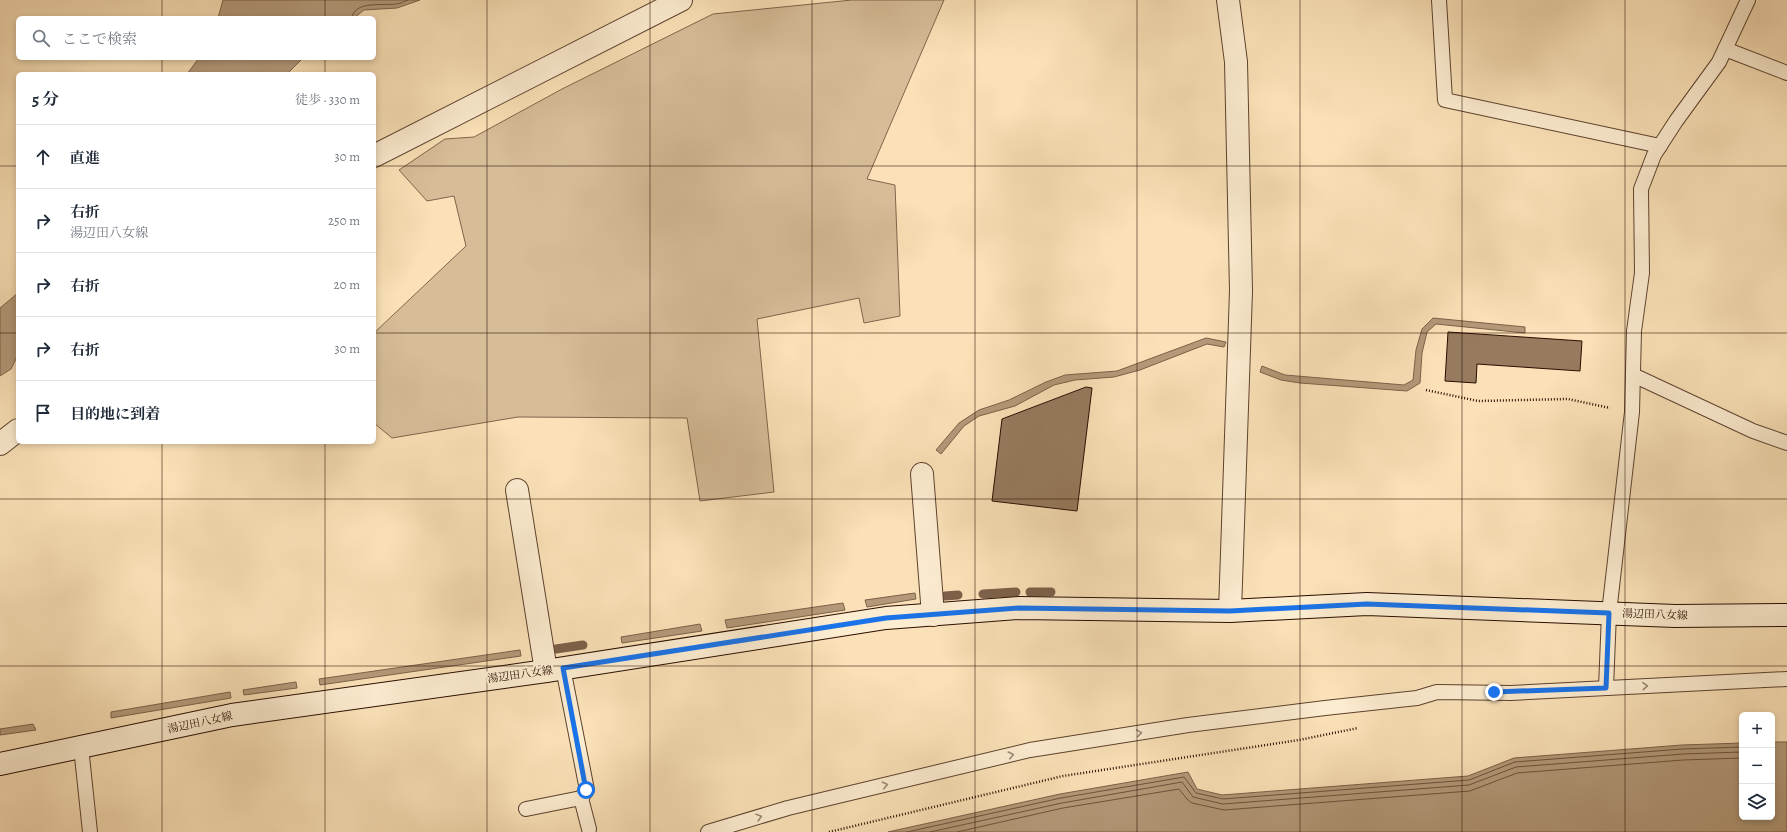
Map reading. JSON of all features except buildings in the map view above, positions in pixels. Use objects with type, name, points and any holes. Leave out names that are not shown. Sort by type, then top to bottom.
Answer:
[{"type":"main road","points":[[376,155],[681,0]]},
{"type":"main road","points":[[1228,0],[1236,62],[1241,291],[1230,611]]},
{"type":"main road","points":[[0,444],[16,432]]},
{"type":"main road","points":[[922,474],[933,615]]},
{"type":"main road","points":[[517,490],[554,669]]},
{"type":"main road","name":"湯辺田八女線","points":[[0,764],[232,715],[554,669],[886,618],[1019,608],[1230,611],[1367,604],[1675,616],[1787,614]]},
{"type":"lane","points":[[1439,0],[1445,100],[1660,146]]},
{"type":"lane","points":[[1606,688],[1609,613],[1632,412],[1634,331],[1642,273],[1641,189],[1654,155],[1676,121],[1719,62],[1748,0]]},
{"type":"lane","points":[[1725,49],[1787,74]]},
{"type":"lane","points":[[1633,375],[1753,431],[1787,443]]},
{"type":"lane","points":[[554,669],[586,790],[581,798],[589,829]]},
{"type":"lane","points":[[708,832],[788,808],[1030,750],[1172,727],[1417,698],[1437,692],[1511,692],[1787,679]]},
{"type":"lane","points":[[81,747],[90,832]]},
{"type":"lane","points":[[526,809],[581,798]]},
{"type":"path","points":[[1426,390],[1478,400],[1568,399],[1632,412]]},
{"type":"path","points":[[829,832],[1063,776],[1291,741],[1359,728]]},
{"type":"shaded area","points":[[852,0],[944,0],[867,179],[895,185],[900,316],[864,323],[859,298],[757,319],[774,492],[700,501],[687,418],[518,417],[392,438],[376,425],[376,331],[466,246],[454,196],[427,201],[399,170],[445,139],[474,137],[562,89],[713,14]]},
{"type":"water","points":[[223,0],[420,0],[397,8],[364,10],[356,16],[219,16]]},
{"type":"water","points":[[198,60],[301,60],[289,72],[188,72]]},
{"type":"water","points":[[16,295],[16,359],[11,369],[0,376],[0,308]]},
{"type":"water","points":[[1433,318],[1525,327],[1525,333],[1436,324],[1427,332],[1422,353],[1420,383],[1407,391],[1300,383],[1281,380],[1260,372],[1262,366],[1285,375],[1404,385],[1413,380],[1416,350],[1422,329]]},
{"type":"water","points":[[1206,338],[1226,342],[1224,347],[1207,344],[1140,370],[1114,377],[1075,380],[1054,385],[1015,406],[979,416],[964,426],[941,454],[936,450],[959,423],[979,410],[1009,400],[1046,382],[1065,375],[1117,371]]},
{"type":"water","points":[[915,593],[916,599],[867,607],[865,600]]},
{"type":"water","points":[[843,603],[845,610],[727,628],[725,620]]},
{"type":"water","points":[[700,624],[702,631],[622,643],[621,637]]},
{"type":"water","points":[[520,650],[521,656],[320,685],[319,679]]},
{"type":"water","points":[[296,682],[297,688],[244,695],[243,690]]},
{"type":"water","points":[[230,692],[231,698],[111,718],[111,712]]},
{"type":"water","points":[[33,724],[36,730],[0,735],[0,729]]},
{"type":"water","points":[[1775,742],[1787,742],[1787,832],[888,832],[1060,794],[1188,772],[1197,789],[1222,795],[1468,776],[1514,758],[1682,745],[1739,743],[1739,820],[1775,820]]},
{"type":"waterway","points":[[983,594],[1016,592]]},
{"type":"waterway","points":[[1030,592],[1051,592]]},
{"type":"waterway","points":[[945,596],[958,595]]},
{"type":"waterway","points":[[556,649],[583,645]]},
{"type":"route","points":[[586,790],[563,668],[886,618],[1019,608],[1230,611],[1367,604],[1609,613],[1606,688],[1494,692]]}]
